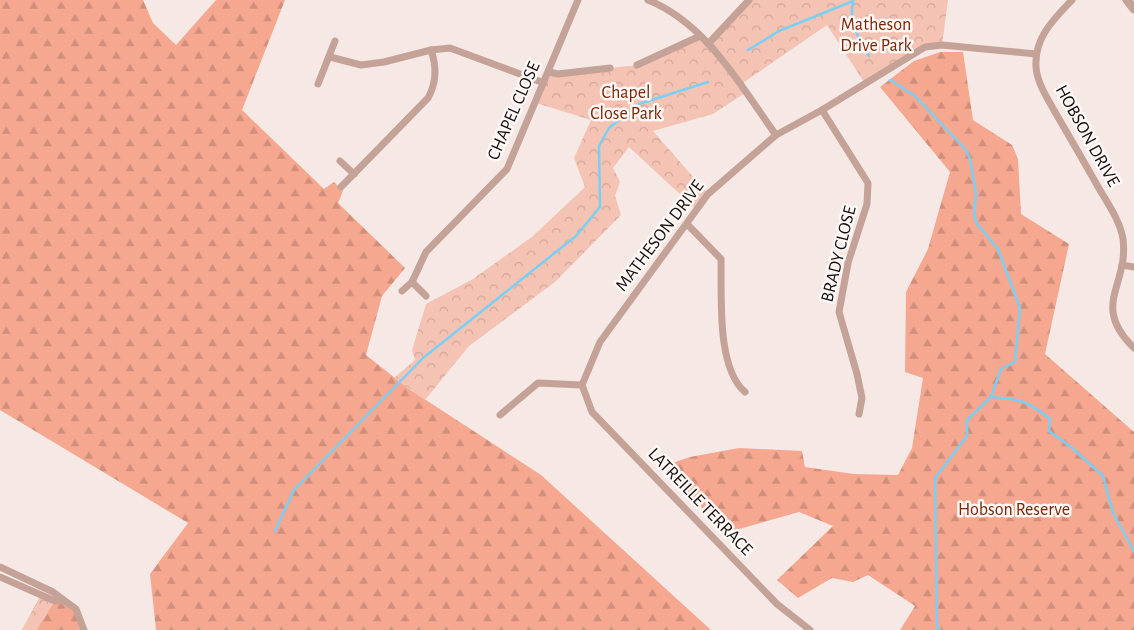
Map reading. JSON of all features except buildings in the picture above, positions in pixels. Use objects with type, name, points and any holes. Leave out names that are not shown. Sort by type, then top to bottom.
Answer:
[{"type":"street","name":"CHAPEL CLOSE","points":[[402,291],[412,282],[426,252],[507,169],[578,0]]},
{"type":"street","points":[[648,0],[672,11],[708,44],[776,135]]},
{"type":"street","points":[[708,44],[749,0]]},
{"type":"street","name":"HOBSON DRIVE","points":[[1072,0],[1044,32],[1036,54],[1036,73],[1047,98],[1118,223],[1124,250],[1111,309],[1116,326],[1134,348]]},
{"type":"street","points":[[1127,0],[1134,9]]},
{"type":"street","points":[[637,65],[700,36]]},
{"type":"street","points":[[318,84],[335,41]]},
{"type":"street","name":"MATHESON DRIVE","points":[[582,385],[600,342],[708,194],[776,135],[822,110],[926,47],[942,45],[1036,54]]},
{"type":"street","points":[[330,56],[361,65],[384,62],[431,50],[450,48],[544,84]]},
{"type":"street","points":[[342,188],[428,98],[434,87],[436,74],[431,50]]},
{"type":"street","points":[[549,72],[558,74],[610,68]]},
{"type":"street","name":"BRADY CLOSE","points":[[822,110],[868,184],[867,204],[848,263],[839,312],[862,398],[858,414]]},
{"type":"street","points":[[340,161],[354,174]]},
{"type":"street","points":[[687,224],[721,259],[725,345],[730,370],[745,392]]},
{"type":"street","points":[[1122,265],[1134,267]]},
{"type":"street","points":[[412,282],[426,296]]},
{"type":"street","points":[[500,415],[538,383],[582,385]]},
{"type":"street","name":"LATREILLE TERRACE","points":[[582,385],[592,412],[777,604],[810,630]]},
{"type":"street","points":[[0,567],[53,592],[76,609],[84,630]]},
{"type":"street","points":[[0,576],[54,600],[65,601]]},
{"type":"green space","points":[[0,0],[143,0],[153,23],[176,45],[216,0],[285,0],[242,110],[324,189],[334,182],[343,191],[338,203],[405,268],[382,296],[366,355],[409,389],[541,475],[711,630],[156,630],[150,574],[188,523],[0,410]]},
{"type":"green space","name":"Chapel Close Park","points":[[749,0],[948,0],[942,45],[925,47],[864,82],[827,25],[740,85],[745,93],[713,114],[653,131],[708,194],[697,210],[629,147],[613,168],[620,182],[615,196],[621,215],[555,282],[469,346],[425,400],[394,378],[415,360],[412,350],[426,304],[473,279],[533,236],[585,187],[574,158],[591,120],[536,103],[549,72],[558,74],[637,65],[700,36],[708,43]]},
{"type":"green space","name":"Hobson Reserve","points":[[940,52],[963,52],[973,120],[1012,145],[1018,159],[1021,214],[1069,244],[1045,354],[1134,432],[1134,630],[900,630],[915,606],[868,575],[853,582],[832,578],[798,598],[777,580],[833,526],[799,512],[725,533],[664,466],[690,457],[739,448],[802,451],[805,467],[854,474],[898,475],[912,448],[923,378],[905,372],[906,292],[928,249],[950,172],[880,87],[914,61]]},
{"type":"green space","points":[[41,595],[69,605],[77,614],[84,630],[22,630]]},
{"type":"green space","points":[[41,595],[55,601],[37,630],[22,630]]},
{"type":"waterway","points":[[748,50],[779,31],[853,1]]},
{"type":"waterway","points":[[853,2],[853,24],[869,56]]},
{"type":"waterway","points":[[890,80],[915,96],[966,150],[970,159],[976,194],[974,215],[977,224],[998,249],[1020,308],[1015,362],[1001,369],[991,397],[967,420],[967,436],[935,478],[937,627],[940,630]]},
{"type":"waterway","points":[[275,531],[294,490],[423,358],[576,236],[600,207],[599,146],[609,128],[639,104],[708,82]]},
{"type":"waterway","points":[[992,397],[1023,402],[1042,413],[1050,419],[1049,431],[1071,447],[1103,476],[1113,513],[1134,551]]},
{"type":"park label","name":"Matheson Drive Park","points":[[876,35]]}]
